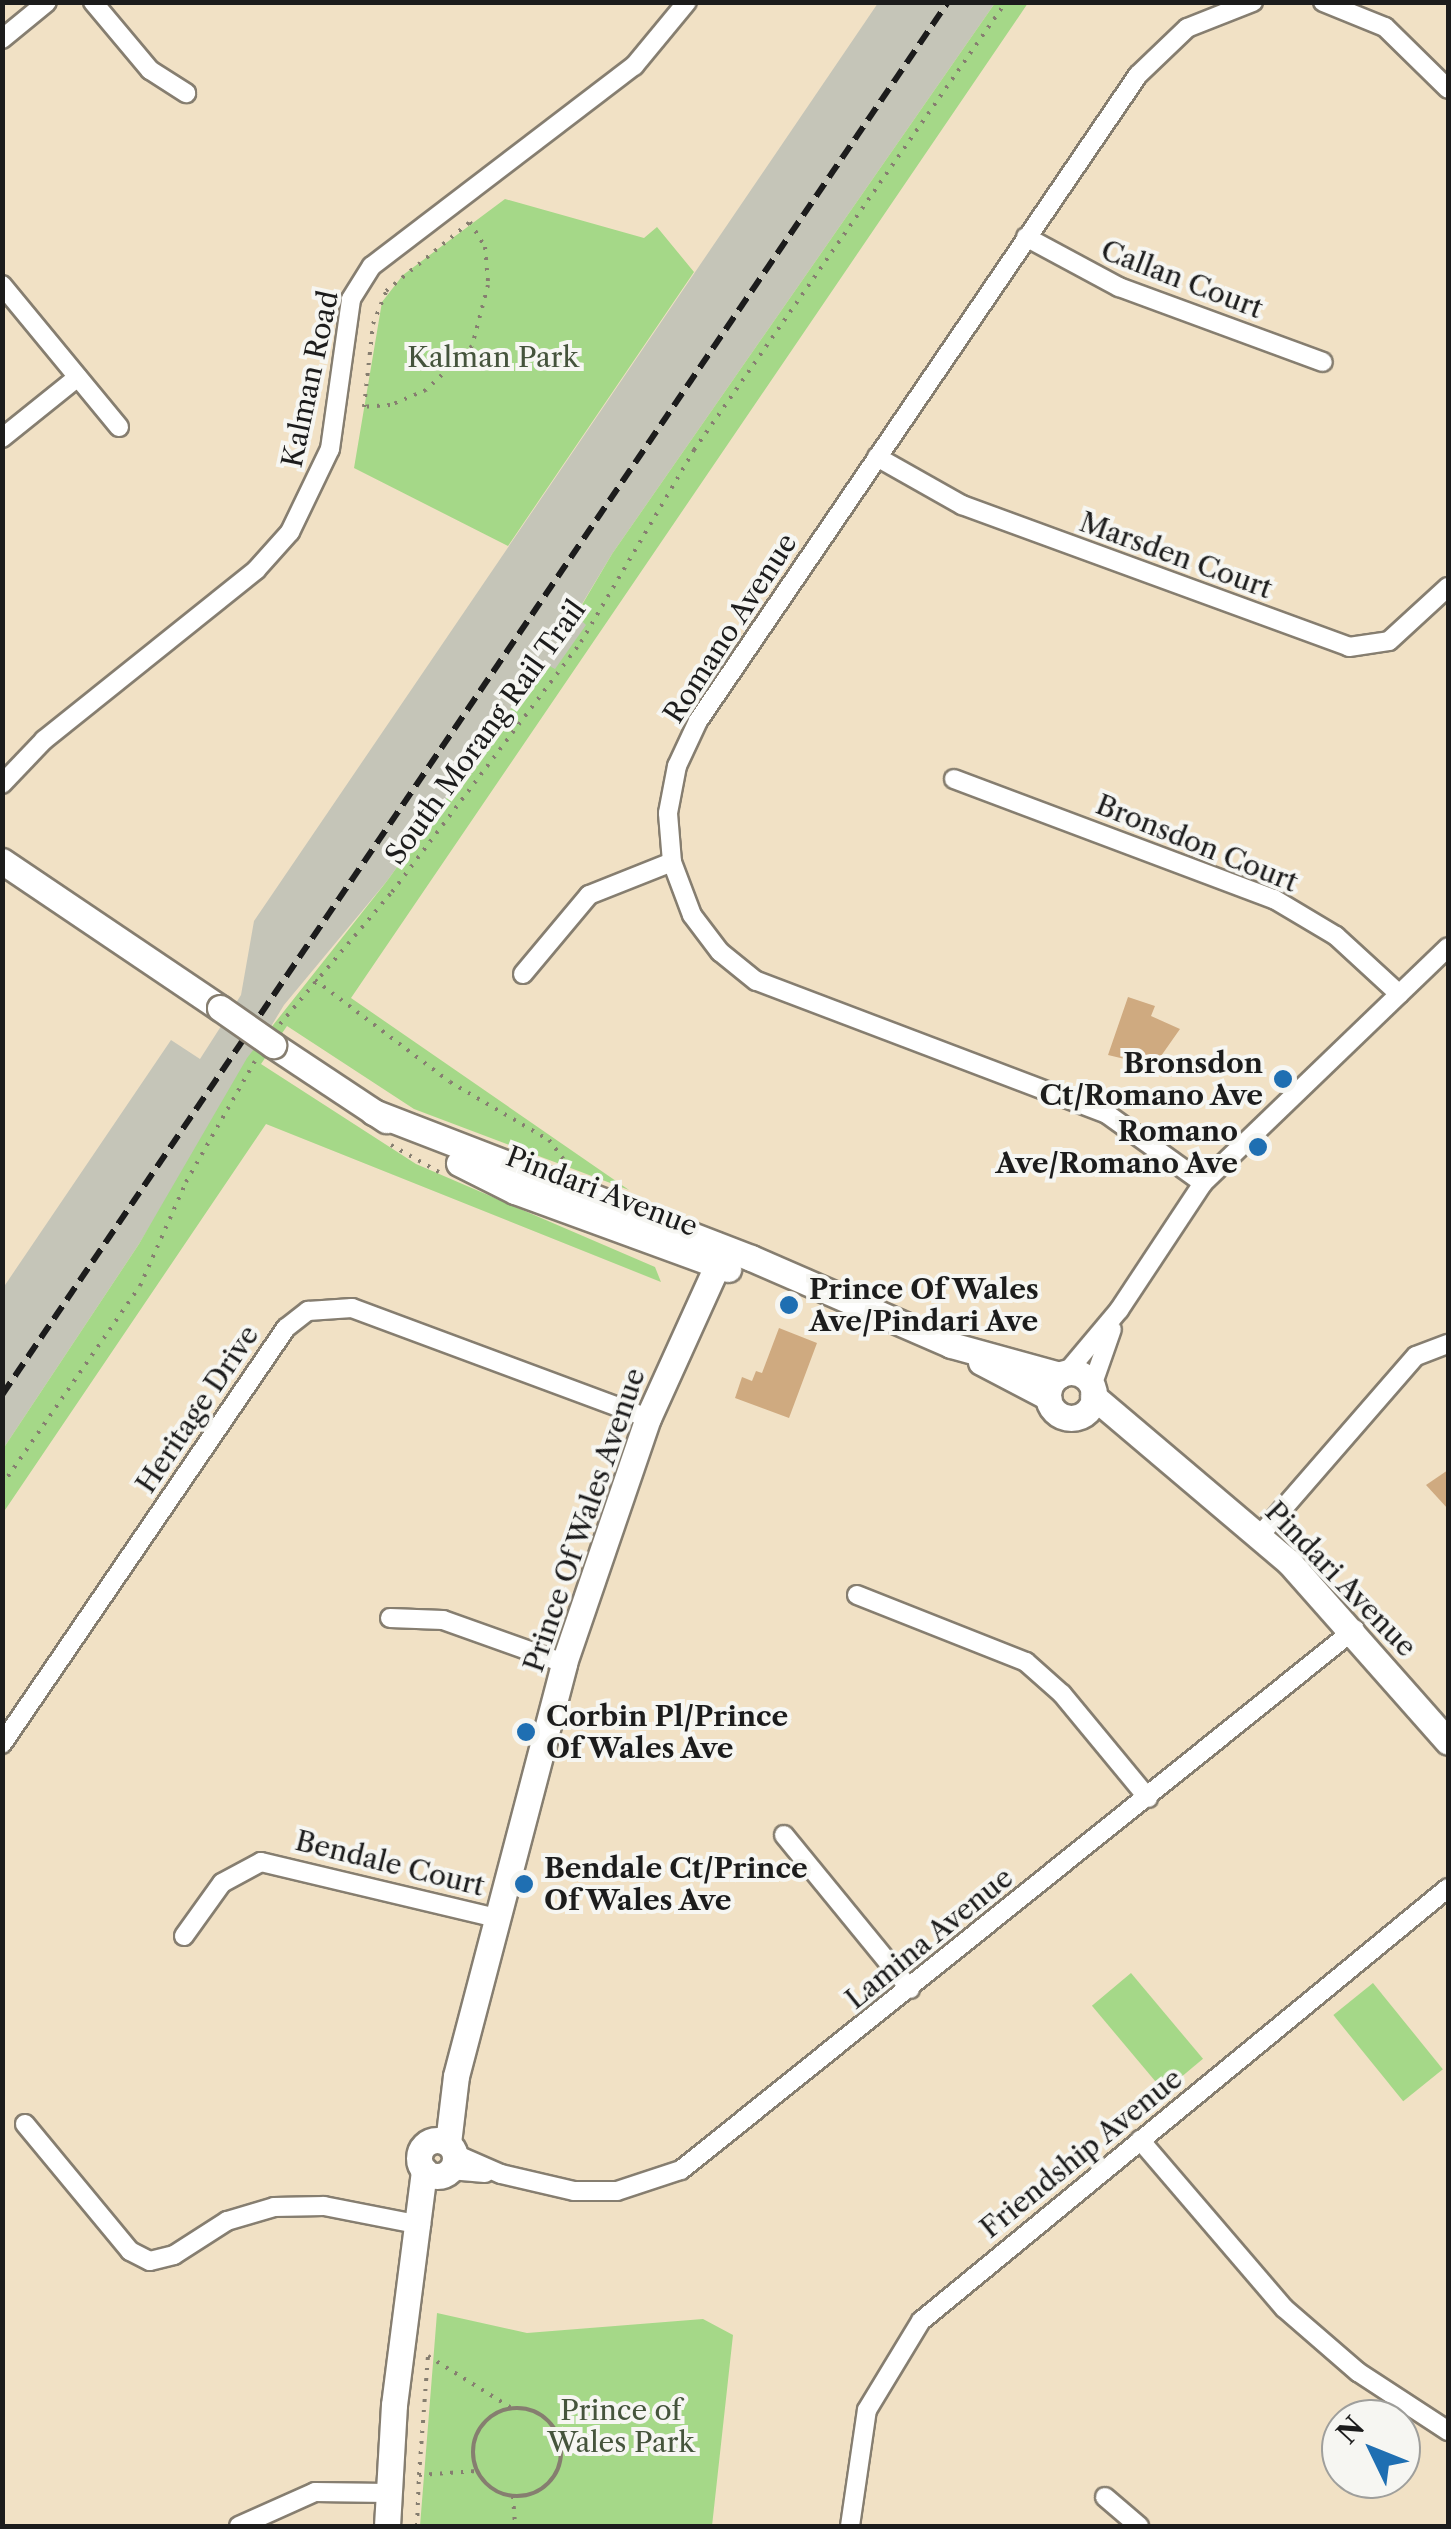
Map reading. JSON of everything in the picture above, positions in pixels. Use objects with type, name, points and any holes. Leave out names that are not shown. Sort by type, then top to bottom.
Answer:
[{"type":"street","points":[[2,39],[48,2]]},
{"type":"street","points":[[93,2],[150,70],[186,93]]},
{"type":"street","name":"Kalman Road","points":[[2,766],[44,740],[256,570],[300,518],[330,449],[351,299],[372,266],[634,66],[687,2]]},
{"type":"street","name":"Romano Avenue","points":[[1203,1183],[1106,1114],[756,981],[706,936],[672,862],[670,789],[686,742],[1026,237],[1153,57],[1209,16],[1253,2]]},
{"type":"street","points":[[1323,2],[1385,27],[1448,89]]},
{"type":"street","name":"Callan Court","points":[[1026,237],[1097,278],[1323,362]]},
{"type":"street","points":[[2,285],[119,428]]},
{"type":"street","points":[[2,438],[78,377]]},
{"type":"street","name":"Marsden Court","points":[[878,458],[962,505],[1349,647],[1389,641],[1448,587]]},
{"type":"street","name":"Kalman Road","points":[[2,784],[44,740]]},
{"type":"street","name":"Bronsdon Court","points":[[954,779],[1274,899],[1336,936],[1398,994]]},
{"type":"street","name":"Pindari Avenue","points":[[2,861],[220,1008],[268,1045],[373,1112],[515,1192],[823,1294],[1058,1382]]},
{"type":"street","points":[[522,974],[589,894],[672,862]]},
{"type":"street","points":[[1119,1310],[1088,1399],[1059,1415],[1058,1382],[1119,1310],[1203,1183],[1448,948]]},
{"type":"street","name":"Pindari Avenue","points":[[373,1112],[557,1186],[711,1258]]},
{"type":"street","name":"Prince Of Wales Avenue","points":[[387,2526],[402,2328],[420,2225],[441,2159],[456,2076],[496,1918],[564,1663],[648,1418],[711,1258]]},
{"type":"street","name":"Heritage Drive","points":[[2,1744],[286,1328],[308,1310],[352,1308],[648,1418]]},
{"type":"street","points":[[1261,1534],[1416,1356],[1448,1344]]},
{"type":"street","points":[[1058,1382],[1088,1399]]},
{"type":"street","name":"Pindari Avenue","points":[[1088,1399],[1261,1534],[1355,1629],[1448,1742]]},
{"type":"street","points":[[856,1595],[1026,1662],[1062,1694],[1148,1798]]},
{"type":"street","points":[[390,1618],[443,1620],[564,1663]]},
{"type":"street","name":"Lamina Avenue","points":[[441,2159],[594,2193],[664,2179],[698,2160],[1355,1629]]},
{"type":"street","points":[[784,1836],[910,1989]]},
{"type":"street","name":"Bendale Court","points":[[184,1936],[231,1874],[260,1862],[496,1918]]},
{"type":"street","name":"Friendship Avenue","points":[[850,2526],[868,2410],[902,2344],[944,2300],[1448,1888]]},
{"type":"street","points":[[25,2124],[130,2251],[150,2261],[174,2255],[227,2221],[274,2207],[324,2206],[420,2225]]},
{"type":"street","points":[[1140,2140],[1284,2308],[1358,2372],[1448,2431]]},
{"type":"street","points":[[239,2526],[315,2492],[388,2493]]},
{"type":"street","points":[[1105,2498],[1138,2526]]},
{"type":"path","name":"South Morang Rail Trail","points":[[2,1485],[140,1286],[186,1182],[268,1045],[315,980],[404,876],[581,642],[688,460],[1006,2]]},
{"type":"path","points":[[470,222],[484,247],[488,284],[472,346],[426,390],[390,405],[364,408],[380,302],[402,273],[470,222]]},
{"type":"path","points":[[315,980],[450,1082],[557,1146],[565,1164],[557,1186]]},
{"type":"path","points":[[417,2526],[420,2475],[428,2356],[514,2409],[550,2422],[558,2434],[560,2461],[544,2489],[513,2496],[478,2471],[420,2475]]},
{"type":"path","points":[[478,2471],[473,2448],[483,2424],[514,2409]]},
{"type":"path","points":[[513,2496],[515,2526]]},
{"type":"shaded area","points":[[878,3],[995,3],[612,554],[576,614],[587,625],[555,670],[544,663],[387,881],[284,1005],[139,1244],[3,1449],[3,1288],[171,1040],[200,1059],[241,995],[254,921]]},
{"type":"green space","points":[[995,3],[1028,3],[351,998],[629,1190],[414,1109],[287,1026],[261,1064],[416,1164],[655,1267],[661,1282],[266,1124],[3,1513],[3,1449],[139,1244],[247,1058],[387,881],[544,663],[555,669],[586,625],[576,615],[612,554]]},
{"type":"green space","name":"Kalman Park","points":[[505,199],[644,238],[657,227],[694,272],[508,546],[354,468],[382,302],[403,275]]},
{"type":"green space","points":[[1131,1973],[1203,2059],[1164,2092],[1092,2006]]},
{"type":"green space","points":[[1373,1983],[1443,2069],[1403,2101],[1333,2015]]},
{"type":"green space","name":"Prince of Wales Park","points":[[437,2313],[527,2333],[703,2319],[733,2335],[712,2526],[420,2526]]},
{"type":"building","points":[[1128,997],[1155,1006],[1151,1016],[1180,1029],[1154,1066],[1108,1055]]},
{"type":"building","points":[[779,1328],[817,1343],[789,1418],[735,1398],[742,1377],[752,1381],[756,1371],[762,1373]]},
{"type":"building","points":[[1448,1470],[1448,1509],[1426,1485]]},
{"type":"railway","points":[[2,1395],[948,2]]},
{"type":"place","name":"Bronsdon Ct/Romano Ave","points":[[1283,1079]]},
{"type":"place","name":"Romano Ave/Romano Ave","points":[[1258,1147]]},
{"type":"place","name":"Prince Of Wales Ave/Pindari Ave","points":[[789,1305]]},
{"type":"place","name":"Corbin Pl/Prince Of Wales Ave","points":[[526,1732]]},
{"type":"place","name":"Bendale Ct/Prince Of Wales Ave","points":[[524,1884]]}]
